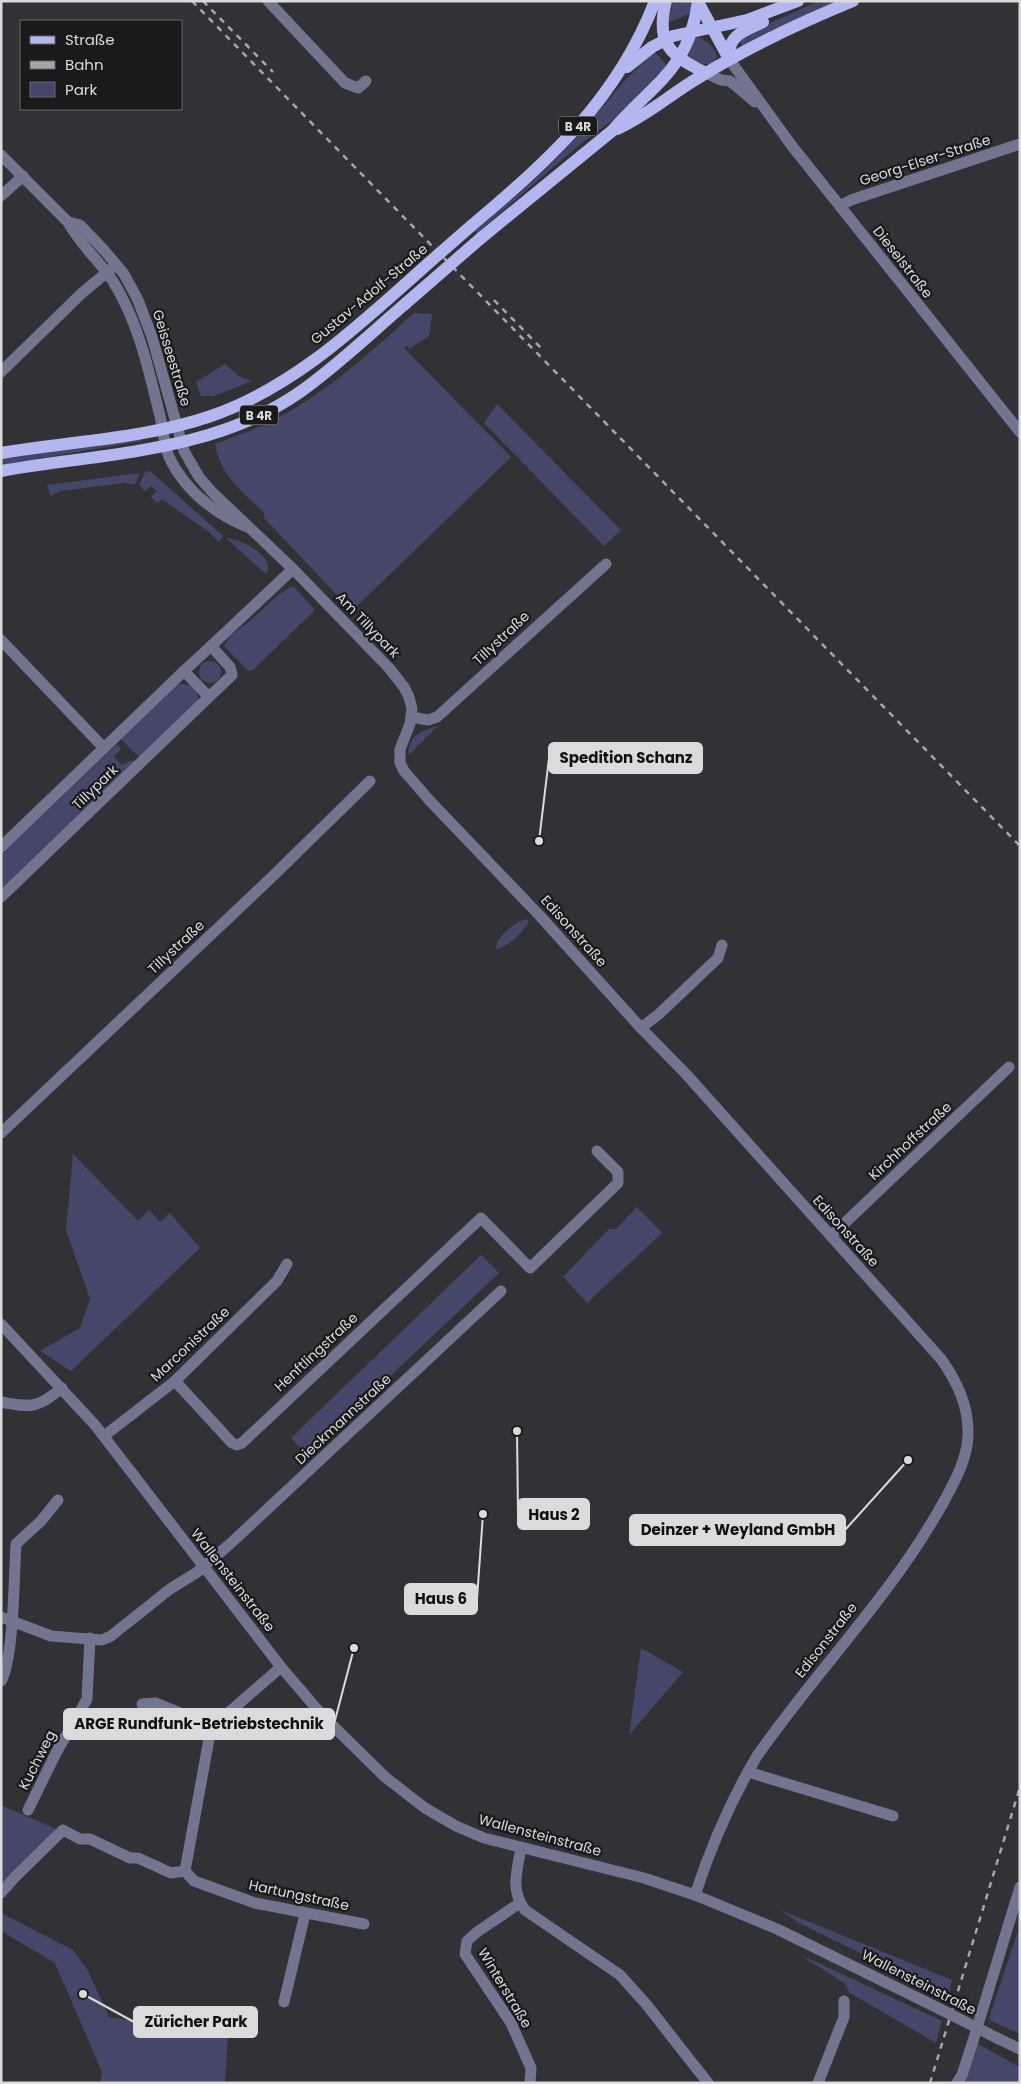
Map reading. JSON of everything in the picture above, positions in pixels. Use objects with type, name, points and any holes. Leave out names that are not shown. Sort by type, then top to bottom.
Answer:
[{"type":"main road","name":"Gustav-Adolf-Straße","points":[[1,453],[176,425],[225,410],[259,396],[281,383],[338,341],[516,189],[561,146],[592,110],[618,75],[644,30],[655,1]]},
{"type":"main road","points":[[666,1],[662,20],[665,39],[669,48],[679,59],[706,73]]},
{"type":"main road","points":[[618,75],[642,54],[665,39],[747,20],[798,1]]},
{"type":"main road","points":[[612,131],[634,122],[706,73],[729,60],[794,26],[853,1]]},
{"type":"main road","points":[[698,2],[729,60]]},
{"type":"main road","name":"B 4R","points":[[1,471],[182,442],[245,422],[301,392],[481,238],[612,131],[628,112],[659,85],[679,59],[691,32],[698,2]]},
{"type":"main road","points":[[729,60],[729,47],[736,36],[766,21],[786,7]]},
{"type":"street","points":[[268,1],[345,83],[358,88],[366,81]]},
{"type":"street","points":[[729,60],[730,81]]},
{"type":"street","name":"Dieselstraße","points":[[729,60],[756,95],[764,109],[1020,432]]},
{"type":"street","name":"Dieselstraße","points":[[706,73],[721,80],[730,81],[764,109]]},
{"type":"street","name":"Georg-Elser-Straße","points":[[840,206],[852,200],[1020,144]]},
{"type":"street","name":"Geisseestraße","points":[[1,154],[68,222],[72,231],[107,273],[122,296],[133,321],[166,446]]},
{"type":"street","points":[[1,196],[23,176]]},
{"type":"street","name":"Geisseestraße","points":[[68,222],[80,225],[117,264],[138,300],[146,320],[182,442]]},
{"type":"street","points":[[1,372],[82,293],[117,264]]},
{"type":"street","name":"Am Tillypark","points":[[182,442],[187,458],[199,477],[219,499],[253,529],[397,677],[409,697],[412,709],[400,749],[400,763]]},
{"type":"street","name":"Am Tillypark","points":[[166,446],[169,456],[198,497],[230,520],[253,529]]},
{"type":"street","name":"Tillystraße","points":[[411,717],[428,720],[437,717],[606,564]]},
{"type":"street","name":"Tillypark","points":[[1,847],[293,569]]},
{"type":"street","name":"Tillypark","points":[[1,640],[104,748]]},
{"type":"street","name":"Tillypark","points":[[1,897],[232,675],[230,667],[211,646]]},
{"type":"street","points":[[184,671],[209,697]]},
{"type":"street","name":"Edisonstraße","points":[[400,763],[407,775],[431,802],[535,910],[641,1028],[686,1074],[941,1359],[952,1374],[964,1400],[968,1417],[967,1448],[953,1485],[924,1537],[788,1713],[748,1772],[714,1840],[695,1894]]},
{"type":"street","name":"Tillystraße","points":[[1,1133],[273,876],[370,781]]},
{"type":"street","points":[[641,1028],[659,1014],[718,958],[722,946]]},
{"type":"street","name":"Kirchhoffstraße","points":[[831,1236],[1010,1068]]},
{"type":"street","name":"Henftlingstraße","points":[[175,1381],[232,1444],[242,1443],[481,1218],[530,1268],[618,1183],[618,1172],[597,1151]]},
{"type":"street","name":"Marconistraße","points":[[104,1436],[175,1381],[277,1281],[287,1264]]},
{"type":"street","name":"Dieckmannstraße","points":[[6,1619],[51,1636],[102,1640],[111,1636],[170,1589],[204,1567],[268,1510],[501,1291]]},
{"type":"street","name":"Wallensteinstraße","points":[[1,1324],[62,1388],[104,1436],[281,1667],[342,1736],[409,1797],[463,1830],[521,1848],[644,1878],[695,1894],[777,1929],[1020,2049]]},
{"type":"street","points":[[1,1402],[23,1406],[39,1404],[62,1388]]},
{"type":"street","points":[[1,1681],[6,1674],[6,1619],[16,1544],[41,1521],[58,1500]]},
{"type":"street","name":"Kuchweg","points":[[28,1810],[56,1753],[87,1699],[90,1638]]},
{"type":"street","points":[[185,1871],[208,1734],[212,1726],[281,1667]]},
{"type":"street","points":[[142,1704],[156,1703],[212,1726]]},
{"type":"street","points":[[748,1772],[893,1816]]},
{"type":"street","name":"Hartungstraße","points":[[1,1893],[63,1830],[80,1839],[90,1839],[130,1858],[138,1858],[172,1873],[185,1871],[194,1881],[255,1903],[364,1924]]},
{"type":"street","points":[[521,1848],[515,1884],[520,1903],[530,1914],[620,1975],[646,2004],[708,2083]]},
{"type":"street","points":[[957,2083],[962,2075],[973,2041],[1020,1886]]},
{"type":"street","name":"Winterstraße","points":[[520,1903],[476,1932],[467,1941],[465,1954],[511,2023],[530,2068],[530,2083]]},
{"type":"street","points":[[284,2002],[305,1914]]},
{"type":"street","points":[[818,2083],[844,2018],[844,2001]]},
{"type":"green space","points":[[673,1],[692,1],[691,13],[668,23]]},
{"type":"green space","points":[[819,1],[841,1],[743,47],[738,40],[755,30]]},
{"type":"green space","points":[[696,37],[707,42],[714,50],[717,57],[711,63],[704,64],[688,57]]},
{"type":"green space","points":[[655,52],[668,67],[641,95],[614,119],[579,145],[477,233],[475,231],[528,186],[565,150],[624,82]]},
{"type":"green space","points":[[414,313],[432,314],[429,336],[409,349],[406,346],[404,348],[511,457],[352,611],[264,518],[264,513],[234,483],[222,466],[215,444],[269,423],[313,397],[365,357]]},
{"type":"green space","points":[[225,364],[239,376],[252,381],[214,396],[201,396],[196,382]]},
{"type":"green space","points":[[497,404],[621,530],[604,546],[484,423]]},
{"type":"green space","points":[[141,438],[142,441],[1,465],[1,458]]},
{"type":"green space","points":[[150,471],[223,536],[219,542],[210,533],[162,499],[157,503],[151,497],[157,491],[151,486],[145,491],[139,485],[145,472]]},
{"type":"green space","points":[[140,473],[135,485],[124,483],[60,491],[51,496],[47,485]]},
{"type":"green space","points":[[226,538],[248,545],[262,555],[268,567],[266,574]]},
{"type":"green space","points":[[294,587],[314,611],[253,670],[248,671],[224,646],[231,635],[251,620],[278,595]]},
{"type":"green space","points":[[206,661],[214,661],[221,668],[221,676],[214,683],[206,683],[199,676],[199,668]]},
{"type":"green space","points":[[179,684],[187,684],[193,687],[197,693],[198,701],[140,758],[121,739]]},
{"type":"green space","points":[[438,726],[409,755],[410,743],[413,738],[421,732]]},
{"type":"green space","points":[[117,744],[121,749],[114,757],[122,765],[132,760],[135,763],[1,891],[1,854]]},
{"type":"green space","points":[[526,919],[529,922],[519,935],[510,943],[496,949],[499,939],[507,930]]},
{"type":"green space","points":[[73,1154],[138,1221],[149,1210],[160,1222],[170,1213],[200,1248],[71,1371],[40,1351],[80,1328],[90,1299],[66,1230]]},
{"type":"green space","points":[[637,1207],[662,1233],[587,1303],[563,1277],[609,1229],[616,1229]]},
{"type":"green space","points":[[481,1255],[499,1273],[307,1455],[291,1438]]},
{"type":"green space","points":[[641,1648],[683,1672],[629,1735]]},
{"type":"green space","points":[[1,1805],[56,1829],[1,1888]]},
{"type":"green space","points":[[780,1910],[952,1980],[948,1996],[799,1923]]},
{"type":"green space","points":[[1,1913],[73,1950],[88,1971],[109,2017],[228,2036],[225,2083],[100,2083],[102,2072],[55,1963],[1,1931]]},
{"type":"green space","points":[[1020,1925],[1020,2034],[991,2021],[989,2018]]},
{"type":"green space","points":[[799,1954],[942,2021],[936,2043],[850,1993],[844,1983]]},
{"type":"green space","points":[[978,2044],[1020,2067],[1020,2083],[963,2083]]},
{"type":"railway","points":[[192,1],[1020,846]]},
{"type":"railway","points":[[203,1],[273,72]]},
{"type":"railway","points":[[494,300],[543,350]]},
{"type":"railway","points":[[930,2083],[1020,1787]]},
{"type":"place","name":"Spedition Schanz","points":[[539,841]]},
{"type":"place","name":"Haus 2","points":[[517,1431]]},
{"type":"place","name":"Deinzer + Weyland GmbH","points":[[908,1460]]},
{"type":"place","name":"Haus 6","points":[[483,1514]]},
{"type":"place","name":"ARGE Rundfunk-Betriebstechnik","points":[[354,1648]]},
{"type":"place","name":"Züricher Park","points":[[83,1994]]}]
